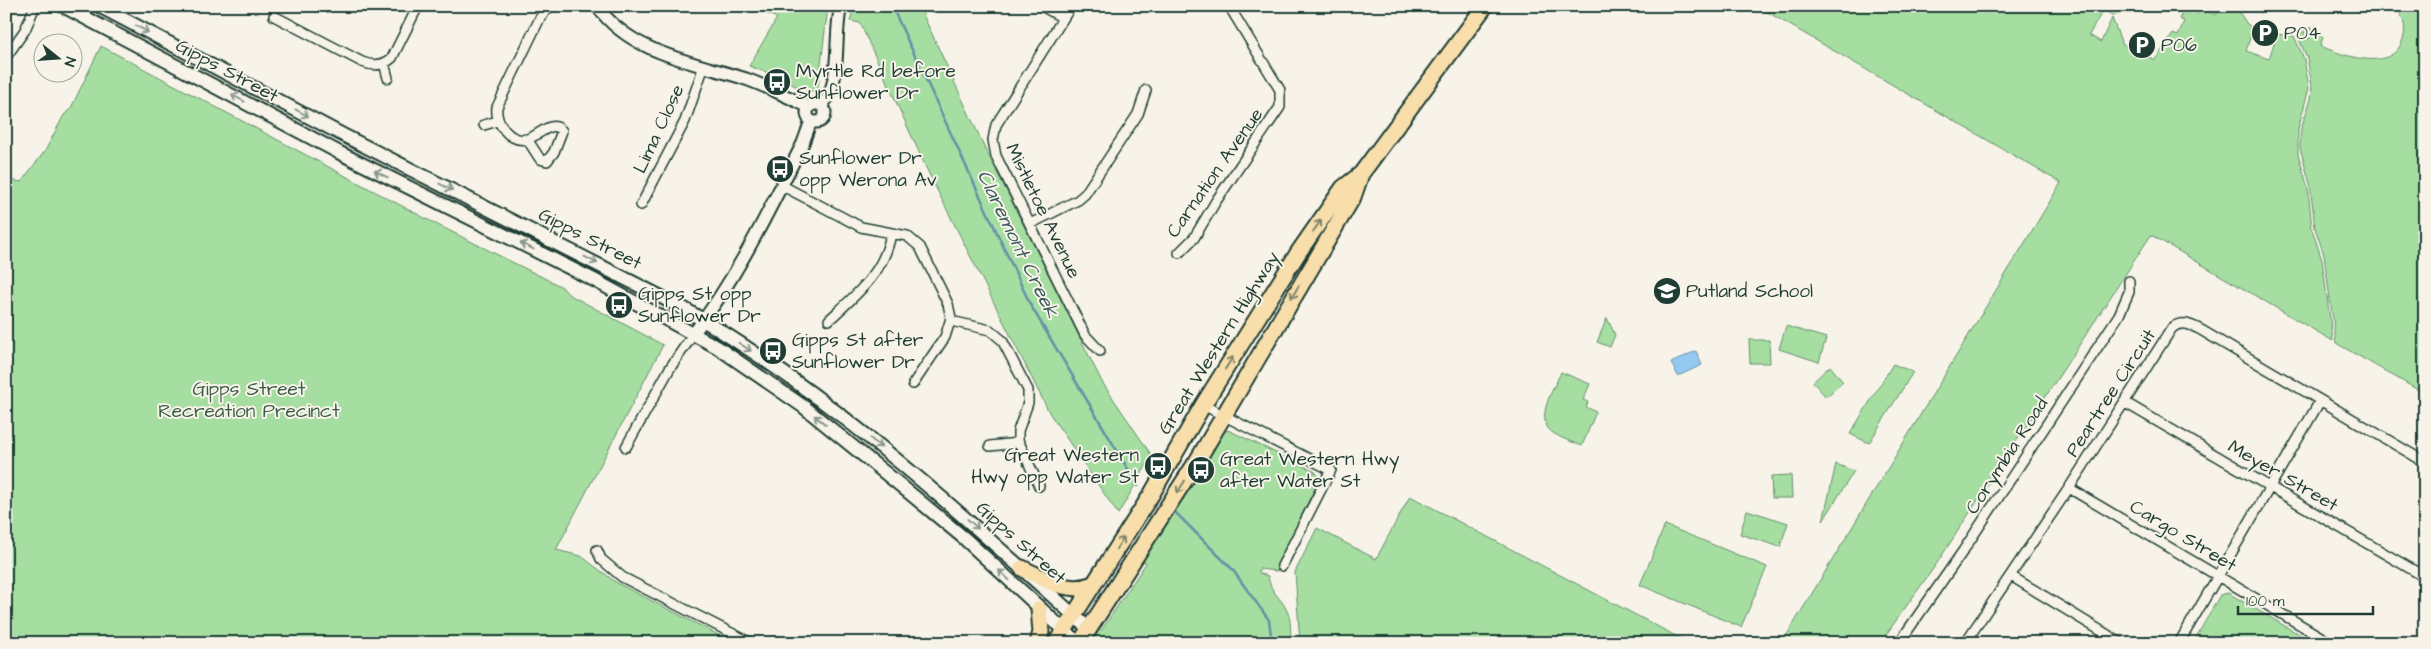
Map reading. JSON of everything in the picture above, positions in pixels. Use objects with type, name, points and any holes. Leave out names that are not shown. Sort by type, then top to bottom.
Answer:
[{"type":"highway","name":"Great Western Highway","points":[[1079,643],[1155,528],[1224,415],[1353,197],[1362,174],[1485,6]]},
{"type":"highway","name":"Great Western Highway","points":[[1060,637],[1151,495],[1203,405],[1289,268],[1343,188],[1362,174]]},
{"type":"highway","points":[[1022,568],[1068,588],[1082,589],[1093,584]]},
{"type":"highway","points":[[1038,643],[1041,632],[1039,609]]},
{"type":"main road","name":"Gipps Street","points":[[63,6],[340,154],[575,270],[694,333],[804,408],[858,451],[964,538],[1039,609],[1060,637],[1079,643]]},
{"type":"main road","name":"Gipps Street","points":[[99,6],[704,320],[813,393],[936,493],[1089,629]]},
{"type":"street","points":[[6,57],[25,30],[35,6]]},
{"type":"street","points":[[274,16],[362,62],[375,65],[384,63],[395,53],[418,6]]},
{"type":"street","points":[[497,121],[499,101],[540,18],[550,6]]},
{"type":"street","points":[[597,6],[615,26],[638,43],[763,85],[809,107]]},
{"type":"street","points":[[822,105],[832,86],[841,6]]},
{"type":"street","points":[[1042,6],[1063,18]]},
{"type":"street","name":"Mistletoe Avenue","points":[[1071,6],[996,125],[993,135],[996,156],[1085,335],[1100,351]]},
{"type":"street","name":"Carnation Avenue","points":[[1179,253],[1194,238],[1280,107],[1280,90],[1229,6]]},
{"type":"street","points":[[384,63],[388,78]]},
{"type":"street","name":"Lima Close","points":[[641,204],[685,121],[704,66]]},
{"type":"street","points":[[1030,224],[1078,200],[1084,194],[1138,114],[1146,90]]},
{"type":"street","points":[[626,446],[670,368],[704,320],[735,271],[782,185],[804,143],[811,121],[807,114],[809,107],[814,104],[822,105]]},
{"type":"street","points":[[811,121],[823,120],[825,111],[822,105]]},
{"type":"street","points":[[484,125],[497,121]]},
{"type":"street","points":[[497,121],[510,134],[527,139]]},
{"type":"street","points":[[782,185],[861,227],[908,236],[918,243],[948,304],[950,321],[944,337],[913,384]]},
{"type":"street","points":[[829,320],[873,278],[888,251],[891,233]]},
{"type":"street","name":"Corymbia Road","points":[[1899,643],[1964,551],[2119,315],[2129,292],[2129,281]]},
{"type":"street","points":[[950,321],[990,330],[1002,340],[1026,386],[1028,395],[1027,407],[1018,431],[1018,443],[1039,486]]},
{"type":"street","name":"Peartree Circuit","points":[[1965,643],[2069,488],[2172,328],[2177,324],[2184,323],[2201,330],[2425,462]]},
{"type":"street","points":[[2179,643],[2320,400]]},
{"type":"street","name":"Meyer Street","points":[[2124,402],[2425,578]]},
{"type":"street","points":[[1203,405],[1331,470],[1282,566]]},
{"type":"street","points":[[990,446],[1018,443]]},
{"type":"street","name":"Cargo Street","points":[[2069,488],[2332,643]]},
{"type":"street","points":[[596,550],[602,559],[622,577],[751,643]]},
{"type":"street","points":[[2010,576],[2121,643]]},
{"type":"green space","points":[[756,6],[828,6],[818,89],[808,93],[779,77],[749,66],[777,18],[754,8]]},
{"type":"green space","points":[[854,6],[919,6],[983,144],[1102,382],[1152,456],[1118,514],[1050,414],[929,174],[860,23],[850,21]]},
{"type":"green space","points":[[1757,6],[2151,6],[2128,14],[2127,10],[2114,16],[2103,10],[2089,35],[2101,42],[2112,18],[2122,44],[2155,60],[2173,34],[2178,36],[2184,21],[2179,19],[2185,7],[2198,14],[2201,8],[2216,15],[2221,6],[2235,6],[2247,24],[2253,28],[2246,51],[2269,59],[2277,34],[2294,36],[2304,59],[2309,88],[2298,129],[2298,154],[2308,188],[2312,229],[2322,260],[2333,341],[2151,235],[1935,566],[1880,643],[1782,643],[2061,183]]},
{"type":"green space","points":[[2394,6],[2425,6],[2425,394],[2336,343],[2324,255],[2315,228],[2310,184],[2300,148],[2301,128],[2311,99],[2312,86],[2307,58],[2297,35],[2305,31],[2305,36],[2309,39],[2311,27],[2323,37],[2320,46],[2355,57],[2380,59],[2391,55],[2399,47],[2404,35],[2403,19]]},
{"type":"green space","name":"Gipps Street Recreation Precinct","points":[[101,46],[434,223],[562,287],[568,294],[663,345],[556,550],[581,556],[617,583],[734,643],[6,643],[6,179],[21,182],[45,151],[64,115],[71,108]]},
{"type":"green space","points":[[1607,318],[1615,335],[1610,347],[1597,342]]},
{"type":"green space","points":[[1786,326],[1826,338],[1819,362],[1779,349]]},
{"type":"green space","points":[[1749,340],[1769,340],[1770,363],[1750,363]]},
{"type":"green space","points":[[1893,364],[1913,372],[1869,443],[1850,434]]},
{"type":"green space","points":[[1830,366],[1843,382],[1826,397],[1813,382]]},
{"type":"green space","points":[[1561,372],[1590,384],[1583,400],[1588,402],[1586,407],[1596,412],[1582,446],[1553,433],[1547,427],[1545,420],[1545,412],[1550,395]]},
{"type":"green space","points":[[1228,430],[1314,471],[1318,475],[1318,482],[1283,553],[1277,571],[1259,569],[1259,573],[1268,576],[1271,587],[1289,615],[1291,643],[1088,643],[1098,629],[1101,631],[1146,563],[1143,560],[1219,435]]},
{"type":"green space","points":[[1836,464],[1854,471],[1823,521]]},
{"type":"green space","points":[[1791,475],[1792,498],[1772,498],[1771,476]]},
{"type":"green space","points":[[1410,496],[1689,643],[1300,643],[1295,572],[1317,528],[1376,559]]},
{"type":"green space","points":[[1747,510],[1788,523],[1780,547],[1740,534]]},
{"type":"green space","points":[[1665,525],[1767,567],[1741,627],[1640,585]]},
{"type":"green space","points":[[2228,593],[2314,643],[2193,643],[2220,595]]},
{"type":"water","points":[[1696,351],[1702,365],[1678,376],[1671,363]]},
{"type":"waterway","name":"Claremont Creek","points":[[887,6],[894,11],[1031,306],[1138,486]]},
{"type":"waterway","name":"Claremont Creek","points":[[1176,513],[1232,569],[1269,620],[1272,643]]},
{"type":"place","name":"P04","points":[[2265,33]]},
{"type":"place","name":"P06","points":[[2142,45]]},
{"type":"place","name":"Myrtle Rd before Sunflower Dr","points":[[777,82]]},
{"type":"place","name":"Sunflower Dr opp Werona Av","points":[[780,169]]},
{"type":"place","name":"Putland School","points":[[1667,291]]},
{"type":"place","name":"Gipps St opp Sunflower Dr","points":[[619,305]]},
{"type":"place","name":"Gipps St after Sunflower Dr","points":[[773,351]]},
{"type":"place","name":"Great Western Hwy opp Water St","points":[[1158,466]]},
{"type":"place","name":"Great Western Hwy after Water St","points":[[1201,470]]}]
